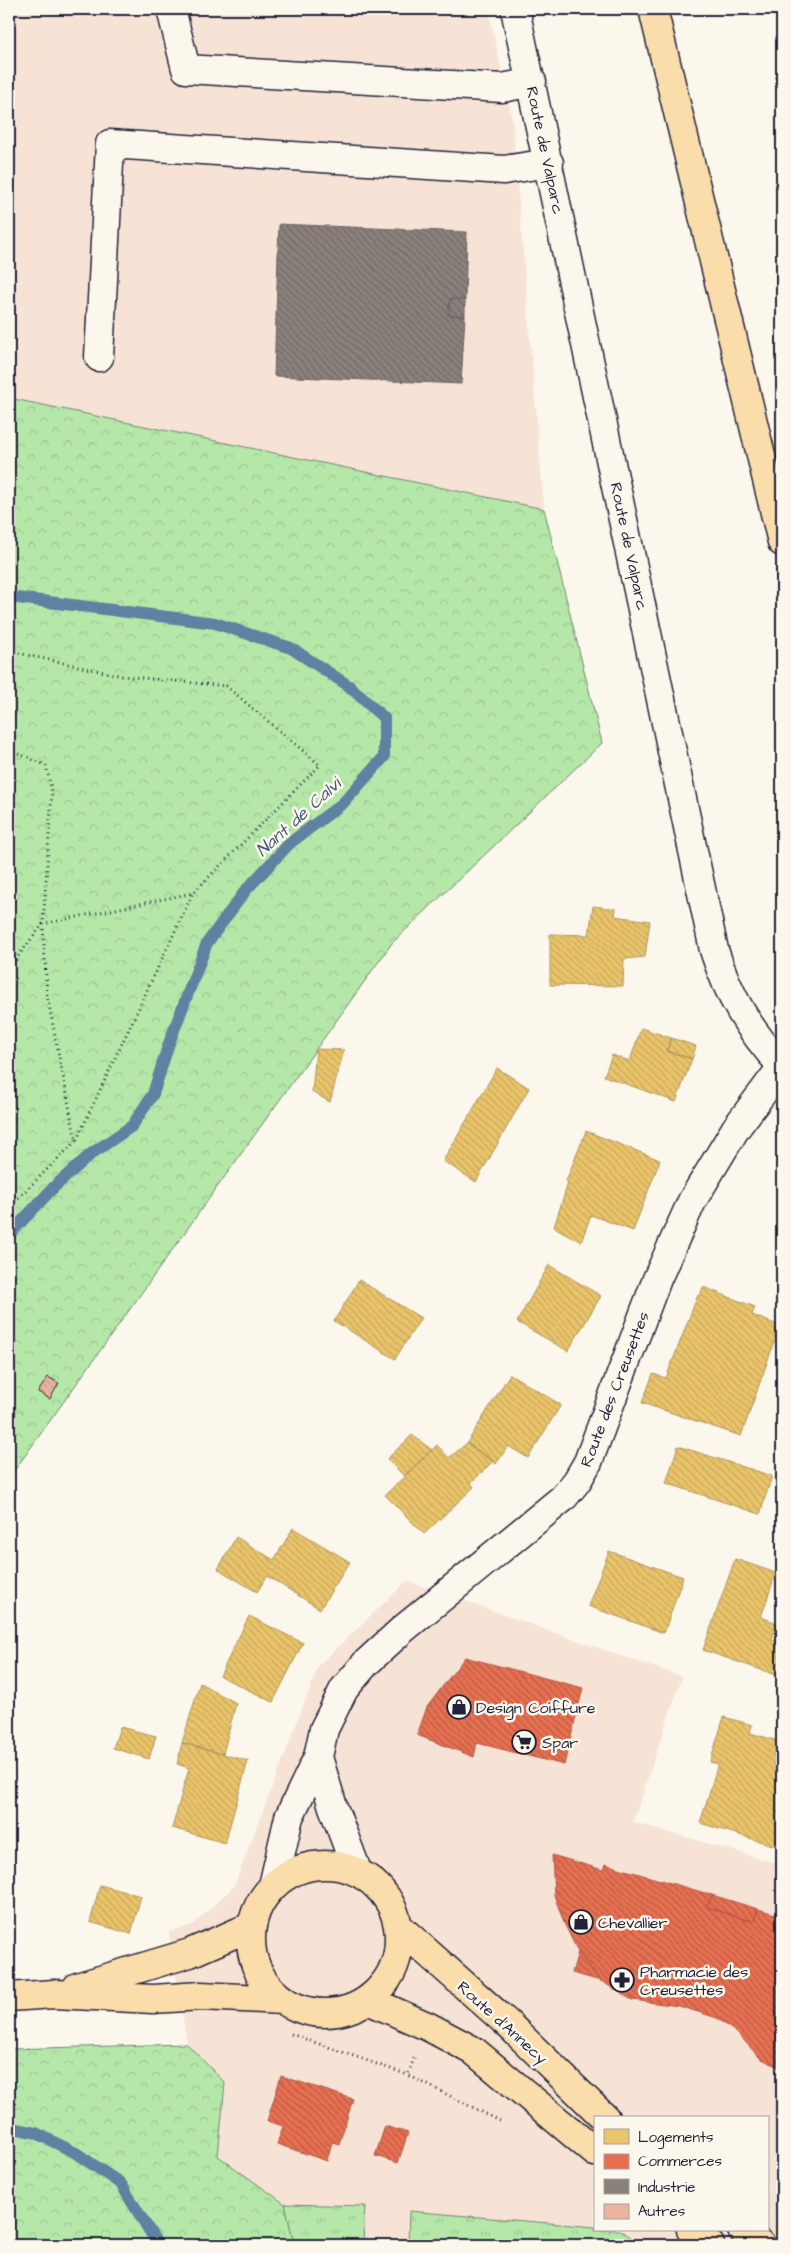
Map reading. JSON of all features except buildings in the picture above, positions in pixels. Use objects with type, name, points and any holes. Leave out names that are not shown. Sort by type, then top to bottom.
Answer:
[{"type":"main road","points":[[653,9],[782,542]]},
{"type":"main road","points":[[328,1864],[357,1871],[386,1894],[400,1928],[394,1969],[368,2000],[340,2012],[310,2012],[283,2000],[263,1980],[252,1954],[252,1926],[260,1904],[273,1886],[298,1869],[328,1864]]},
{"type":"main road","points":[[54,1994],[144,1969],[190,1953],[252,1926]]},
{"type":"main road","name":"Route d'Annecy","points":[[400,1928],[508,2024],[604,2116]]},
{"type":"main road","points":[[9,1997],[54,1994],[153,1999],[201,1996],[283,2000]]},
{"type":"main road","points":[[368,2000],[429,2027],[474,2051],[594,2151]]},
{"type":"main road","points":[[694,2232],[710,2245]]},
{"type":"main road","points":[[745,2232],[761,2245]]},
{"type":"street","points":[[171,9],[186,69],[502,88],[532,82]]},
{"type":"street","name":"Route de Valparc","points":[[515,9],[532,82],[714,950],[732,998],[745,1021],[782,1066]]},
{"type":"street","points":[[100,357],[110,144],[504,170],[549,163]]},
{"type":"street","name":"Route des Creusettes","points":[[273,1886],[289,1817],[318,1756],[324,1729],[344,1689],[366,1664],[402,1630],[563,1498],[577,1481],[600,1433],[657,1279],[692,1201],[736,1128],[782,1066]]},
{"type":"street","name":"Route des Creusettes","points":[[318,1756],[333,1807],[357,1871]]},
{"type":"path","points":[[9,651],[122,676],[226,686],[320,765],[193,893],[76,1141],[9,1207]]},
{"type":"path","points":[[9,750],[46,765],[52,792],[44,924],[47,995],[76,1141]]},
{"type":"path","points":[[9,968],[44,924],[193,893]]},
{"type":"path","points":[[283,2032],[326,2045],[408,2075],[506,2124]]},
{"type":"path","points":[[408,2075],[417,2049]]},
{"type":"shaded area","points":[[9,9],[488,9],[512,118],[544,509],[9,398]]},
{"type":"shaded area","points":[[407,1581],[682,1677],[633,1822],[782,1865],[782,2245],[294,2245],[285,2204],[218,2156],[225,2083],[187,2044],[169,1932],[193,1925],[234,1886],[319,1665]]},
{"type":"green space","points":[[9,398],[544,509],[602,743],[392,943],[9,1478],[9,909],[19,896],[9,887]]},
{"type":"green space","points":[[187,2044],[225,2083],[218,2156],[285,2204],[294,2245],[9,2245],[9,2049]]},
{"type":"green space","points":[[285,2204],[365,2206],[363,2243],[338,2241],[338,2245],[294,2245]]},
{"type":"green space","points":[[409,2211],[594,2227],[594,2232],[624,2232],[634,2240],[630,2245],[408,2245]]},
{"type":"waterway","name":"Nant de Calvi","points":[[9,597],[215,623],[291,648],[349,686],[384,718],[384,757],[343,803],[290,843],[246,890],[207,943],[168,1046],[153,1094],[132,1126],[91,1154],[53,1188],[9,1235]]},
{"type":"waterway","name":"Nant de Calvi","points":[[9,2127],[36,2133],[76,2153],[121,2184],[158,2245]]},
{"type":"place","name":"Design Coiffure","points":[[459,1707]]},
{"type":"place","name":"Spar","points":[[524,1742]]},
{"type":"place","name":"Chevallier","points":[[581,1922]]},
{"type":"place","name":"Pharmacie des Creusettes","points":[[622,1980]]}]
